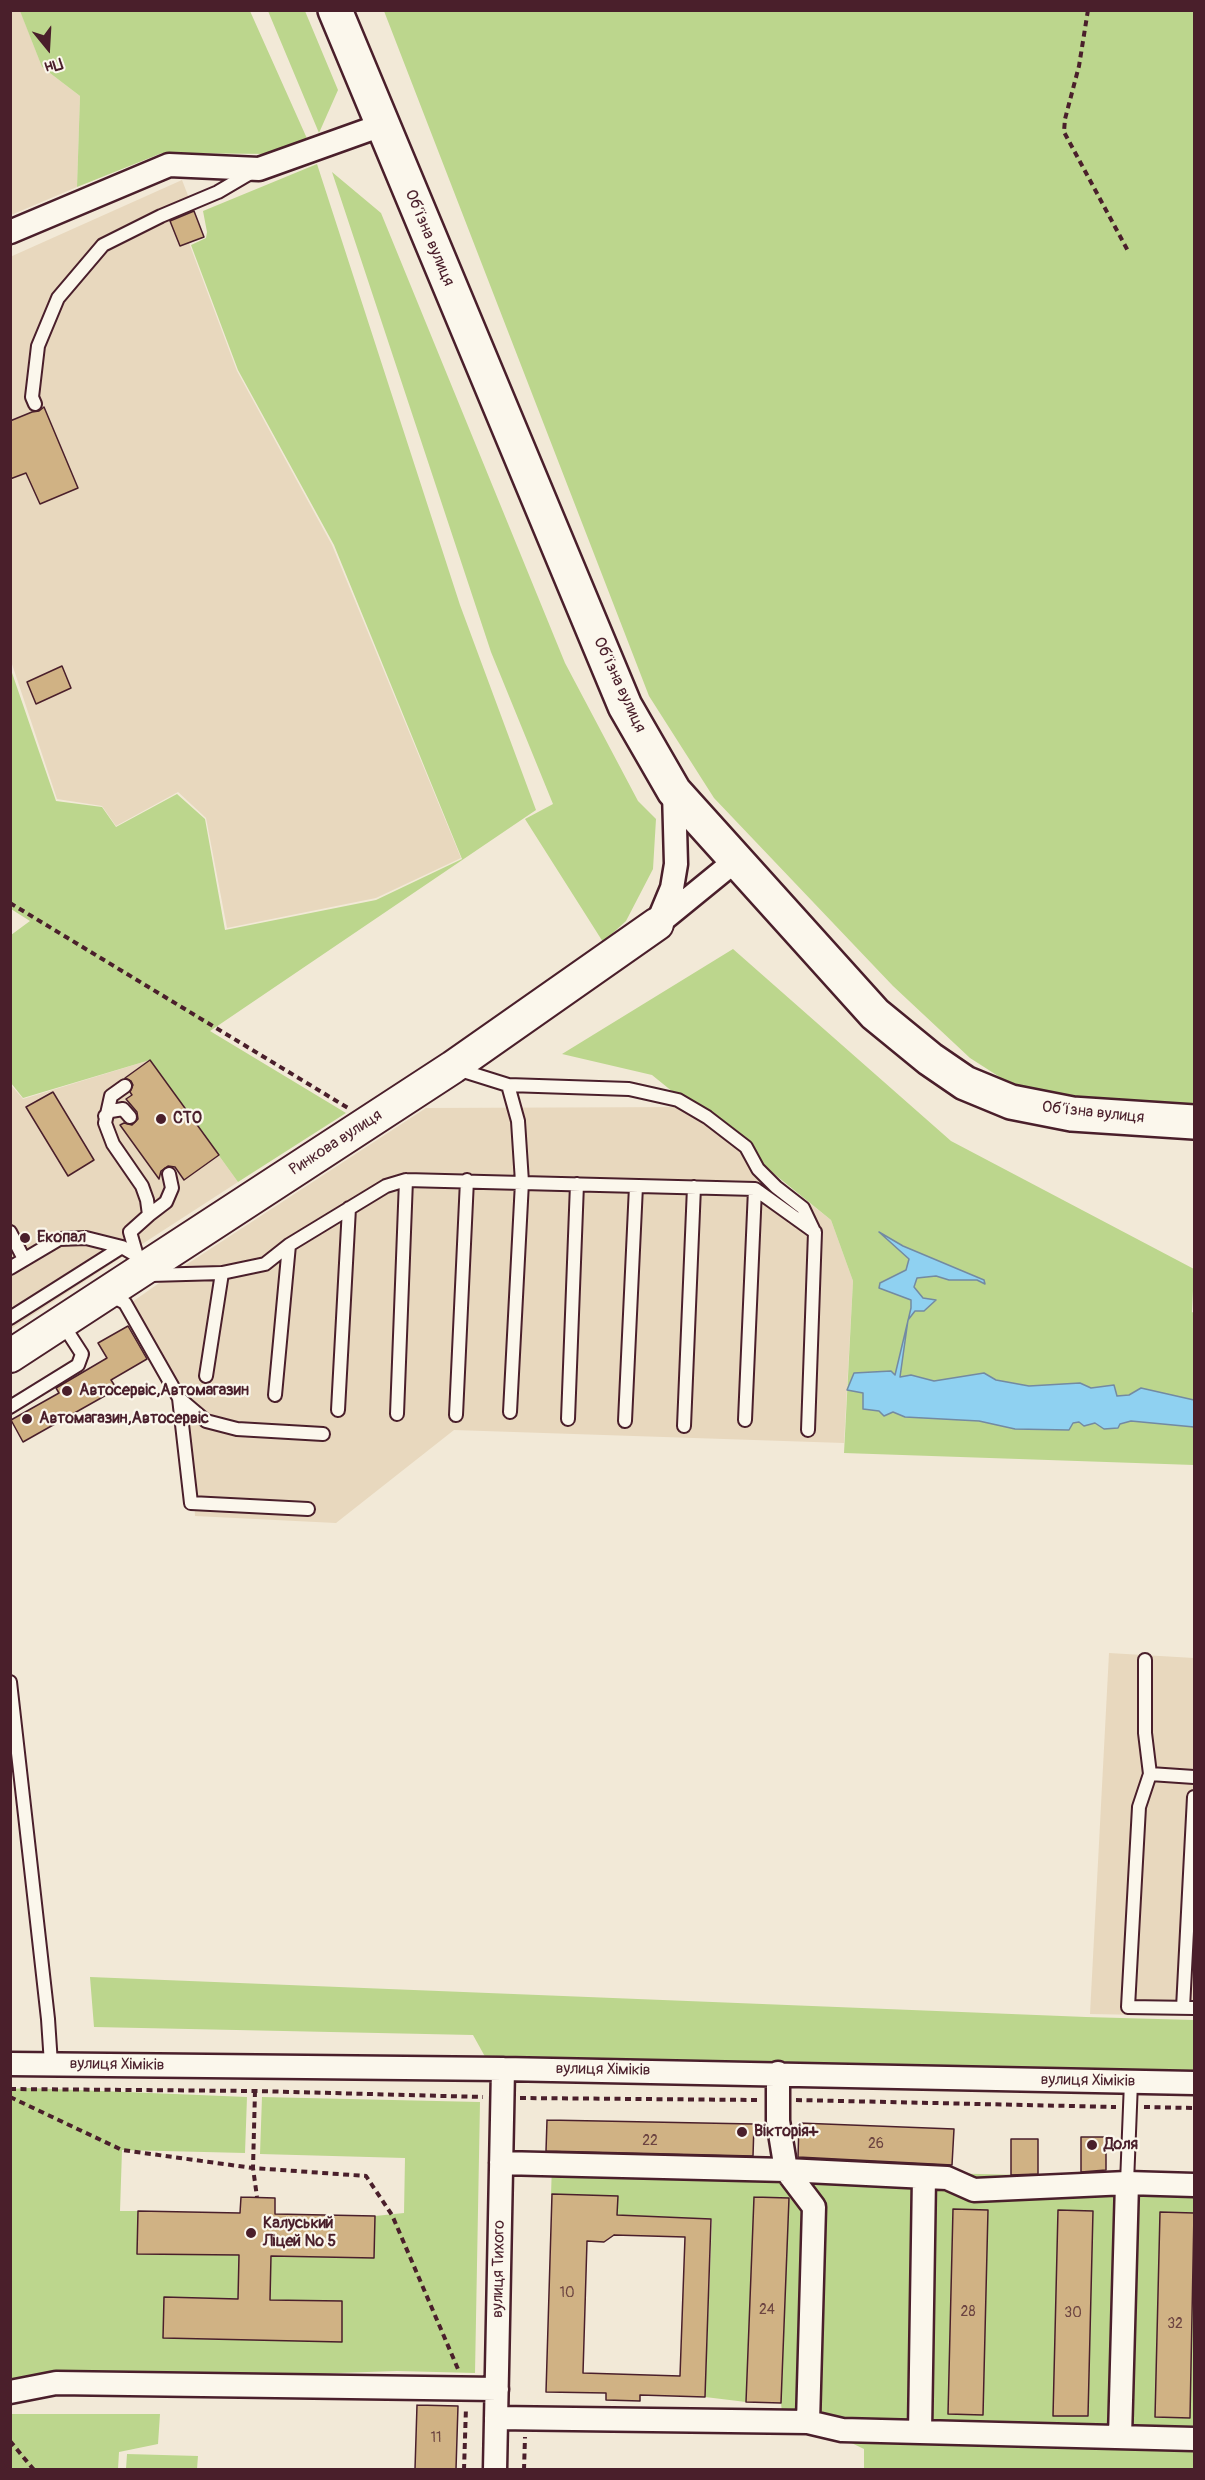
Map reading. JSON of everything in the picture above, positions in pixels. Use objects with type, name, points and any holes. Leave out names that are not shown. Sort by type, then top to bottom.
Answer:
[{"type":"main road","name":"Обʼїзна вулиця","points":[[334,10],[625,706],[674,791],[875,1014],[930,1059],[965,1083],[1011,1102],[1072,1114],[1194,1122]]},
{"type":"main road","name":"Ринкова вулиця","points":[[10,1356],[107,1293],[136,1261],[370,1121],[453,1067],[657,924]]},
{"type":"street","points":[[10,232],[169,165],[259,168],[382,125]]},
{"type":"street","points":[[657,924],[672,888],[676,864],[674,791]]},
{"type":"street","name":"Ринкова вулиця","points":[[657,924],[735,861]]},
{"type":"street","name":"вулиця Хіміків","points":[[10,2064],[778,2073],[1194,2083]]},
{"type":"street","name":"вулиця Тихого","points":[[495,2469],[503,2069]]},
{"type":"street","points":[[778,2073],[778,2121],[786,2169],[814,2207],[808,2422]]},
{"type":"street","points":[[501,2163],[786,2169],[947,2178],[974,2190],[1127,2183],[1194,2185]]},
{"type":"street","points":[[920,2432],[924,2177]]},
{"type":"street","points":[[1119,2437],[1127,2183]]},
{"type":"street","points":[[10,2392],[56,2383],[496,2389]]},
{"type":"street","points":[[496,2418],[808,2422],[842,2430],[1194,2439]]},
{"type":"lane","points":[[34,404],[32,397],[38,346],[58,298],[103,245],[161,216],[218,192],[259,168]]},
{"type":"lane","points":[[453,1067],[508,1085],[629,1089],[678,1100],[706,1117],[746,1147],[758,1168],[776,1187],[803,1208],[815,1232],[808,1430]]},
{"type":"lane","points":[[508,1085],[518,1121],[522,1182],[510,1412]]},
{"type":"lane","points":[[125,1086],[111,1096],[105,1123],[113,1144],[142,1185],[149,1215]]},
{"type":"lane","points":[[105,1116],[123,1109],[130,1117]]},
{"type":"lane","points":[[136,1261],[130,1232],[166,1202],[172,1188],[169,1174]]},
{"type":"lane","points":[[10,1268],[59,1239],[86,1238],[136,1261],[222,1273],[265,1264],[289,1245],[349,1208],[386,1186],[406,1180],[754,1190],[815,1232]]},
{"type":"lane","points":[[397,1414],[406,1180]]},
{"type":"lane","points":[[456,1414],[467,1180]]},
{"type":"lane","points":[[568,1419],[577,1184]]},
{"type":"lane","points":[[625,1422],[636,1185]]},
{"type":"lane","points":[[684,1426],[694,1188]]},
{"type":"lane","points":[[745,1420],[754,1190]]},
{"type":"lane","points":[[338,1410],[349,1208]]},
{"type":"lane","points":[[10,1232],[24,1259]]},
{"type":"lane","points":[[276,1395],[289,1245]]},
{"type":"lane","points":[[10,1318],[136,1261]]},
{"type":"lane","points":[[206,1376],[222,1273]]},
{"type":"lane","points":[[107,1293],[125,1303],[179,1398],[206,1421],[237,1429],[323,1434]]},
{"type":"lane","points":[[10,1407],[78,1365],[82,1354],[62,1322]]},
{"type":"lane","points":[[179,1398],[191,1503],[308,1509]]},
{"type":"lane","points":[[1145,1660],[1145,1733],[1150,1774],[1139,1807],[1128,2007],[1189,2008],[1194,1797]]},
{"type":"lane","points":[[10,1682],[48,2019],[51,2064]]},
{"type":"lane","points":[[1150,1774],[1194,1777]]},
{"type":"lane","points":[[1127,2183],[1131,2082]]},
{"type":"path","points":[[1088,10],[1079,66],[1065,119],[1064,132],[1128,251]]},
{"type":"path","points":[[10,903],[370,1121]]},
{"type":"path","points":[[10,2089],[255,2091],[502,2098],[778,2100],[1194,2108]]},
{"type":"path","points":[[255,2091],[253,2168],[257,2197]]},
{"type":"path","points":[[10,2097],[122,2150],[253,2168],[366,2176],[392,2215],[466,2388],[464,2469]]},
{"type":"path","points":[[524,2469],[526,2419]]},
{"type":"path","points":[[10,2441],[34,2469]]},
{"type":"shaded area","points":[[20,10],[42,67],[80,96],[77,187],[11,215],[10,11]]},
{"type":"shaded area","points":[[182,180],[204,237],[189,243],[237,371],[332,545],[461,858],[376,898],[227,928],[206,818],[178,792],[116,826],[102,806],[57,799],[11,661],[10,257]]},
{"type":"shaded area","points":[[150,1060],[238,1182],[11,1329],[10,1084],[23,1099]]},
{"type":"shaded area","points":[[687,1107],[831,1220],[853,1281],[844,1443],[454,1430],[336,1523],[195,1516],[191,1446],[179,1398],[125,1307],[426,1108]]},
{"type":"shaded area","points":[[1109,1653],[1194,1658],[1194,2016],[1090,2014]]},
{"type":"green space","points":[[20,11],[250,11],[309,143],[271,154],[162,153],[77,187],[80,96],[42,67]]},
{"type":"green space","points":[[268,11],[305,11],[338,90],[319,133]]},
{"type":"green space","points":[[384,11],[1194,11],[1194,1105],[1087,1100],[1009,1083],[970,1058],[893,986],[714,798],[649,696]]},
{"type":"green space","points":[[317,164],[460,605],[536,810],[210,1031],[346,1113],[238,1182],[150,1060],[23,1098],[11,1083],[11,935],[30,921],[11,909],[10,667],[56,801],[102,807],[116,827],[177,794],[205,819],[225,930],[376,900],[462,859],[334,545],[238,370],[191,245],[206,238],[203,211]]},
{"type":"green space","points":[[332,172],[381,213],[565,663],[638,801],[656,819],[653,869],[626,921],[603,942],[525,819],[553,804],[491,652]]},
{"type":"green space","points":[[733,949],[951,1141],[1194,1269],[1192,1312],[1194,1313],[1194,1465],[844,1453],[853,1281],[831,1220],[652,1075],[562,1054]]},
{"type":"green space","points":[[90,1977],[1194,2020],[1194,2076],[488,2062],[473,2035],[94,2027]]},
{"type":"green space","name":"Калуський Ліцей № 5","points":[[10,2089],[247,2097],[245,2153],[122,2150],[120,2211],[138,2211],[137,2253],[239,2255],[238,2299],[164,2297],[163,2338],[341,2342],[342,2301],[270,2300],[271,2256],[374,2258],[375,2216],[404,2213],[405,2158],[260,2154],[262,2097],[480,2102],[475,2373],[397,2371],[11,2384]]},
{"type":"green space","points":[[552,2164],[1194,2179],[1194,2469],[864,2469],[864,2449],[808,2422],[783,2422],[781,2403],[789,2198],[754,2197],[746,2402],[705,2397],[712,2219],[617,2215],[618,2196],[551,2195]]},
{"type":"green space","points":[[11,2414],[160,2414],[158,2444],[119,2452],[118,2469],[11,2469]]},
{"type":"green space","points":[[127,2454],[198,2456],[197,2469],[126,2469]]},
{"type":"water","points":[[879,1232],[903,1246],[984,1280],[985,1284],[977,1280],[949,1280],[936,1276],[917,1278],[914,1287],[923,1298],[936,1300],[924,1311],[915,1311],[908,1320],[911,1300],[879,1288],[880,1283],[906,1270],[909,1259]]},
{"type":"water","points":[[908,1321],[900,1377],[911,1375],[934,1381],[984,1373],[996,1380],[1029,1386],[1080,1383],[1091,1388],[1114,1385],[1117,1396],[1129,1395],[1141,1388],[1194,1400],[1194,1427],[1131,1421],[1120,1424],[1118,1428],[1104,1429],[1095,1423],[1084,1426],[1079,1422],[1073,1423],[1069,1430],[1015,1429],[979,1421],[905,1417],[893,1412],[884,1416],[879,1411],[863,1409],[863,1393],[847,1390],[854,1373],[891,1371],[895,1375]]},
{"type":"building","points":[[194,211],[204,237],[180,246],[170,221]]},
{"type":"building","points":[[44,407],[78,488],[40,504],[26,473],[10,479],[10,421]]},
{"type":"building","points":[[62,666],[71,688],[36,704],[27,682]]},
{"type":"building","name":"СТО","points":[[150,1060],[219,1155],[184,1180],[175,1167],[168,1166],[161,1171],[159,1179],[120,1125],[124,1123],[132,1125],[138,1119],[137,1112],[126,1099],[132,1095],[130,1092],[133,1085],[125,1078]]},
{"type":"building","points":[[53,1092],[94,1160],[68,1176],[26,1107]]},
{"type":"building","points":[[128,1326],[147,1359],[111,1380],[117,1389],[23,1442],[11,1420],[59,1393],[56,1388],[107,1358],[98,1343]]},
{"type":"building","points":[[547,2120],[754,2124],[753,2156],[546,2151]]},
{"type":"building","points":[[799,2123],[954,2129],[952,2165],[798,2157]]},
{"type":"building","points":[[1081,2137],[1106,2137],[1106,2170],[1081,2172]]},
{"type":"building","points":[[1011,2139],[1038,2139],[1038,2174],[1011,2175]]},
{"type":"building","points":[[552,2194],[618,2196],[617,2215],[711,2219],[705,2397],[640,2395],[640,2401],[606,2400],[606,2393],[546,2392]],"holes":[[[614,2235],[685,2237],[680,2376],[583,2373],[587,2241],[604,2242]]]},
{"type":"building","points":[[241,2197],[275,2198],[275,2214],[375,2216],[374,2258],[271,2256],[270,2300],[342,2301],[342,2342],[163,2338],[164,2297],[238,2299],[239,2255],[137,2254],[138,2211],[240,2213]]},
{"type":"building","points":[[754,2197],[789,2198],[781,2403],[746,2402]]},
{"type":"building","points":[[953,2209],[988,2210],[983,2415],[948,2414]]},
{"type":"building","points":[[1058,2210],[1093,2211],[1088,2416],[1053,2416]]},
{"type":"building","points":[[1160,2212],[1194,2213],[1190,2418],[1155,2417]]},
{"type":"building","points":[[417,2405],[458,2406],[456,2469],[415,2469]]},
{"type":"place","name":"СТО","points":[[161,1119]]},
{"type":"place","name":"Екопал","points":[[25,1238]]},
{"type":"place","name":"Автосервіс,Автомагазин","points":[[67,1391]]},
{"type":"place","name":"Автомагазин,Автосервіс","points":[[27,1419]]},
{"type":"place","name":"Вікторія+","points":[[742,2132]]},
{"type":"place","name":"Доля","points":[[1092,2145]]},
{"type":"place","name":"Калуський Ліцей № 5","points":[[251,2233]]}]
